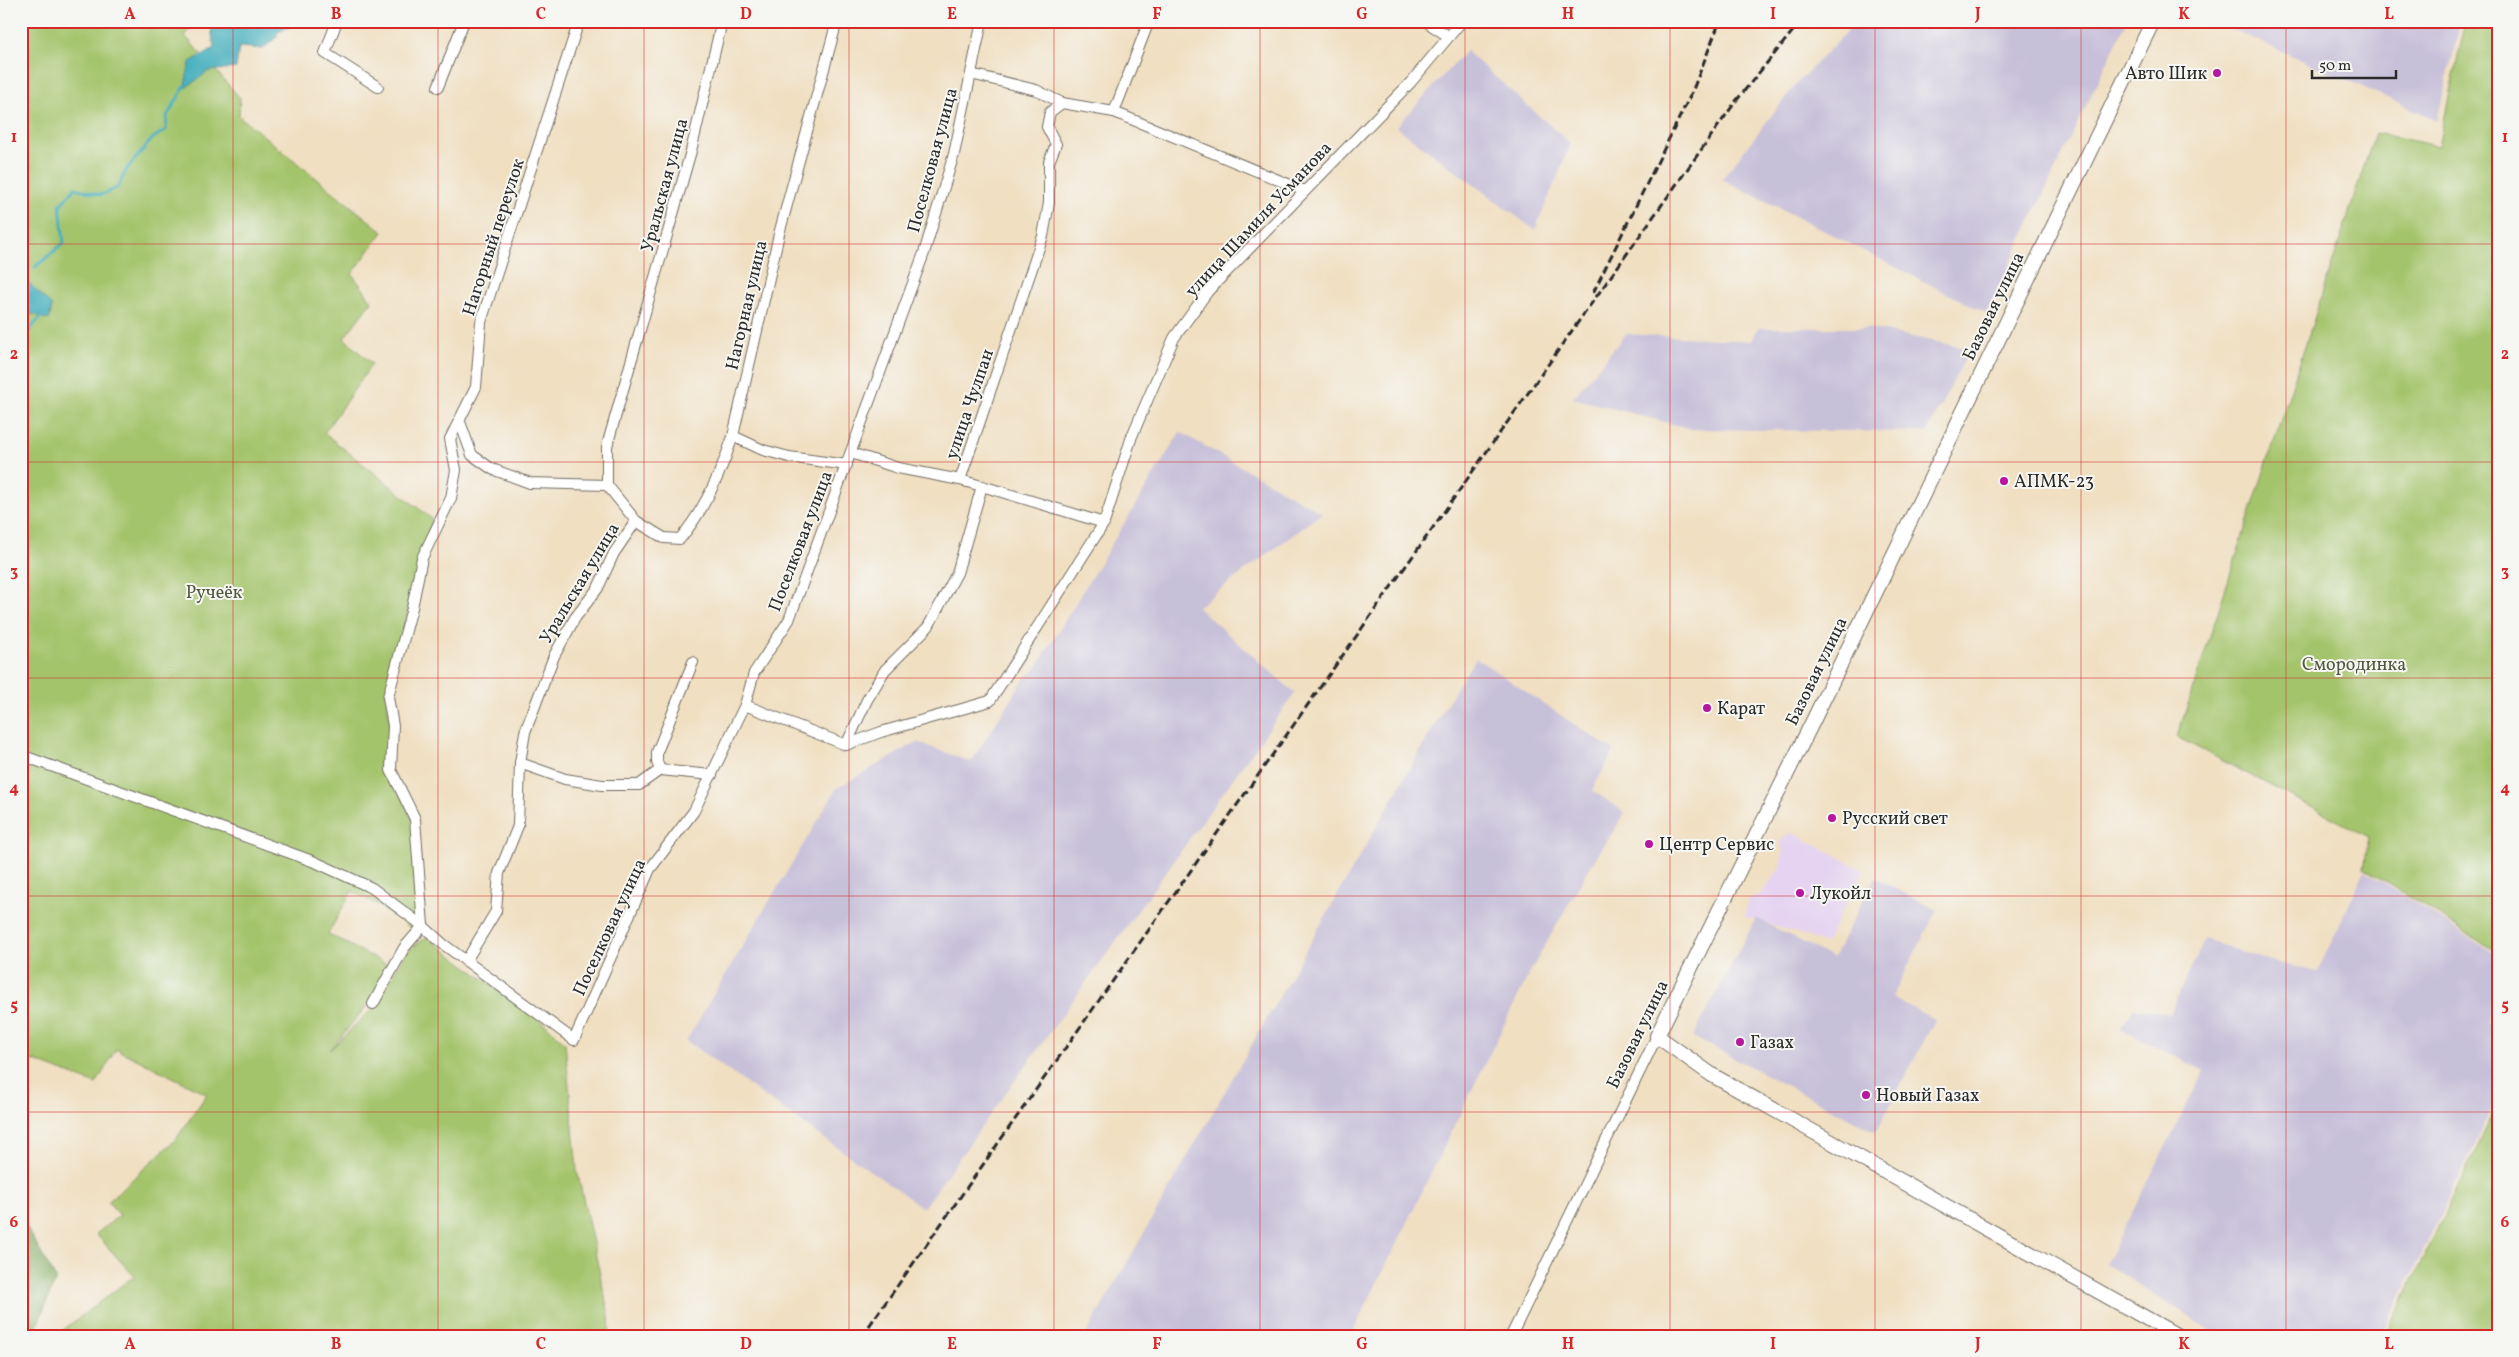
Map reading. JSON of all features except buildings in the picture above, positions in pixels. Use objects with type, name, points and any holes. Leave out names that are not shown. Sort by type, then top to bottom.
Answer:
[{"type":"main road","name":"Базовая улица","points":[[1657,1036],[1812,723],[2153,21]]},
{"type":"main road","points":[[1657,1036],[1712,1075],[2178,1336]]},
{"type":"street","points":[[337,21],[325,53],[378,87]]},
{"type":"street","points":[[438,86],[464,21]]},
{"type":"street","name":"Нагорный переулок","points":[[423,926],[415,819],[391,770],[393,726],[388,697],[412,608],[422,558],[451,498],[456,470],[450,439],[476,387],[481,322],[579,21]]},
{"type":"street","name":"Уральская улица","points":[[466,961],[496,911],[499,873],[518,826],[520,763],[525,732],[554,656],[575,618],[598,588],[614,553],[636,521],[607,485],[607,446],[692,151],[722,21]]},
{"type":"street","name":"Нагорная улица","points":[[636,521],[664,538],[680,540],[696,520],[724,465],[733,436],[779,234],[837,21]]},
{"type":"street","name":"Поселковая улица","points":[[466,961],[574,1040],[650,869],[694,811],[745,705],[754,673],[789,620],[924,253],[954,154],[982,21]]},
{"type":"street","points":[[1114,112],[1150,21]]},
{"type":"street","points":[[1425,21],[1448,36]]},
{"type":"street","name":"улица Шамиля Усманова","points":[[846,745],[881,732],[990,701],[1104,523],[1132,436],[1174,338],[1208,291],[1411,82],[1462,21]]},
{"type":"street","points":[[971,74],[1036,90],[1062,103],[1114,112],[1305,191]]},
{"type":"street","name":"улица Чулпан","points":[[1062,103],[1050,112],[1047,127],[1056,144],[1049,162],[1049,203],[1043,236],[960,480],[1104,523]]},
{"type":"street","points":[[460,422],[472,455],[492,469],[530,483],[607,485]]},
{"type":"street","points":[[733,436],[763,450],[789,458],[847,465]]},
{"type":"street","points":[[851,453],[898,468],[960,480]]},
{"type":"street","points":[[745,705],[846,745],[867,700],[885,670],[928,628],[957,573],[982,486]]},
{"type":"street","points":[[660,770],[657,762],[657,752],[693,662]]},
{"type":"street","points":[[21,755],[315,862],[372,888],[466,961]]},
{"type":"street","points":[[520,763],[565,780],[602,785],[639,785],[660,770],[712,775]]},
{"type":"street","points":[[373,1004],[404,948],[423,926]]},
{"type":"street","name":"Базовая улица","points":[[1511,1336],[1657,1036]]},
{"type":"shaded area","points":[[1857,21],[2127,21],[1986,313],[1722,179],[1796,84]]},
{"type":"shaded area","points":[[2213,21],[2461,21],[2437,120]]},
{"type":"shaded area","points":[[1466,51],[1571,144],[1535,230],[1396,127]]},
{"type":"shaded area","points":[[1758,328],[1870,328],[1970,349],[1927,432],[1691,429],[1573,398],[1626,334],[1752,341]]},
{"type":"shaded area","points":[[1180,432],[1322,513],[1197,607],[1295,693],[923,1208],[686,1041],[837,788],[917,742],[971,762],[1026,676],[1033,673]]},
{"type":"shaded area","points":[[1476,658],[1614,751],[1592,790],[1625,813],[1587,872],[1530,972],[1351,1336],[1085,1336],[1456,688]]},
{"type":"shaded area","points":[[1791,832],[1864,871],[1825,944],[1807,936],[1745,917],[1748,899],[1761,894],[1779,870],[1783,852],[1780,841]]},
{"type":"shaded area","points":[[2365,871],[2497,955],[2488,1024],[2498,1029],[2498,1098],[2381,1336],[2219,1336],[2106,1264],[2204,1071],[2120,1029],[2134,1008],[2169,1014],[2205,939],[2263,959],[2317,972]]},
{"type":"shaded area","points":[[1875,878],[1937,910],[1892,997],[1935,1020],[1876,1132],[1693,1037],[1756,918],[1833,958]]},
{"type":"green space","name":"Ручеёк","points":[[21,21],[195,21],[185,36],[240,98],[239,116],[383,232],[352,274],[372,301],[344,338],[372,364],[324,433],[432,519],[386,697],[391,726],[389,770],[414,822],[419,918],[412,929],[378,905],[352,891],[328,934],[388,965],[370,1002],[330,1050],[376,1005],[406,952],[427,937],[551,1029],[565,1043],[577,1171],[609,1315],[610,1336],[55,1336],[134,1276],[96,1234],[120,1215],[108,1202],[176,1139],[207,1094],[116,1049],[96,1084],[21,1056]]},
{"type":"green space","name":"Смородинка","points":[[2466,21],[2498,21],[2498,953],[2364,868],[2369,837],[2177,737],[2375,133],[2438,146]]},
{"type":"green space","points":[[2498,1105],[2498,1336],[2385,1336]]},
{"type":"green space","points":[[21,1218],[56,1279],[33,1336],[21,1336]]},
{"type":"water","points":[[213,21],[302,21],[276,33],[278,36],[263,49],[239,47],[236,68],[209,71],[184,89],[190,62],[214,48],[211,27]]},
{"type":"water","points":[[21,275],[52,306],[49,320],[33,314],[21,318]]},
{"type":"waterway","points":[[35,267],[64,243],[60,205],[75,188],[101,195],[117,188],[127,169],[153,138],[166,130],[167,116],[185,86]]},
{"type":"waterway","points":[[21,339],[43,315]]},
{"type":"railway","points":[[1593,293],[1692,92],[1720,21]]},
{"type":"railway","points":[[862,1336],[1581,318],[1736,101],[1801,21]]},
{"type":"place","name":"Авто Шик","points":[[2217,73]]},
{"type":"place","name":"АПМК-23","points":[[2004,481]]},
{"type":"place","name":"Карат","points":[[1707,708]]},
{"type":"place","name":"Русский свет","points":[[1832,818]]},
{"type":"place","name":"Центр Сервис","points":[[1649,844]]},
{"type":"place","name":"Лукойл","points":[[1800,893]]},
{"type":"place","name":"Газах","points":[[1740,1042]]},
{"type":"place","name":"Новый Газах","points":[[1866,1095]]}]
